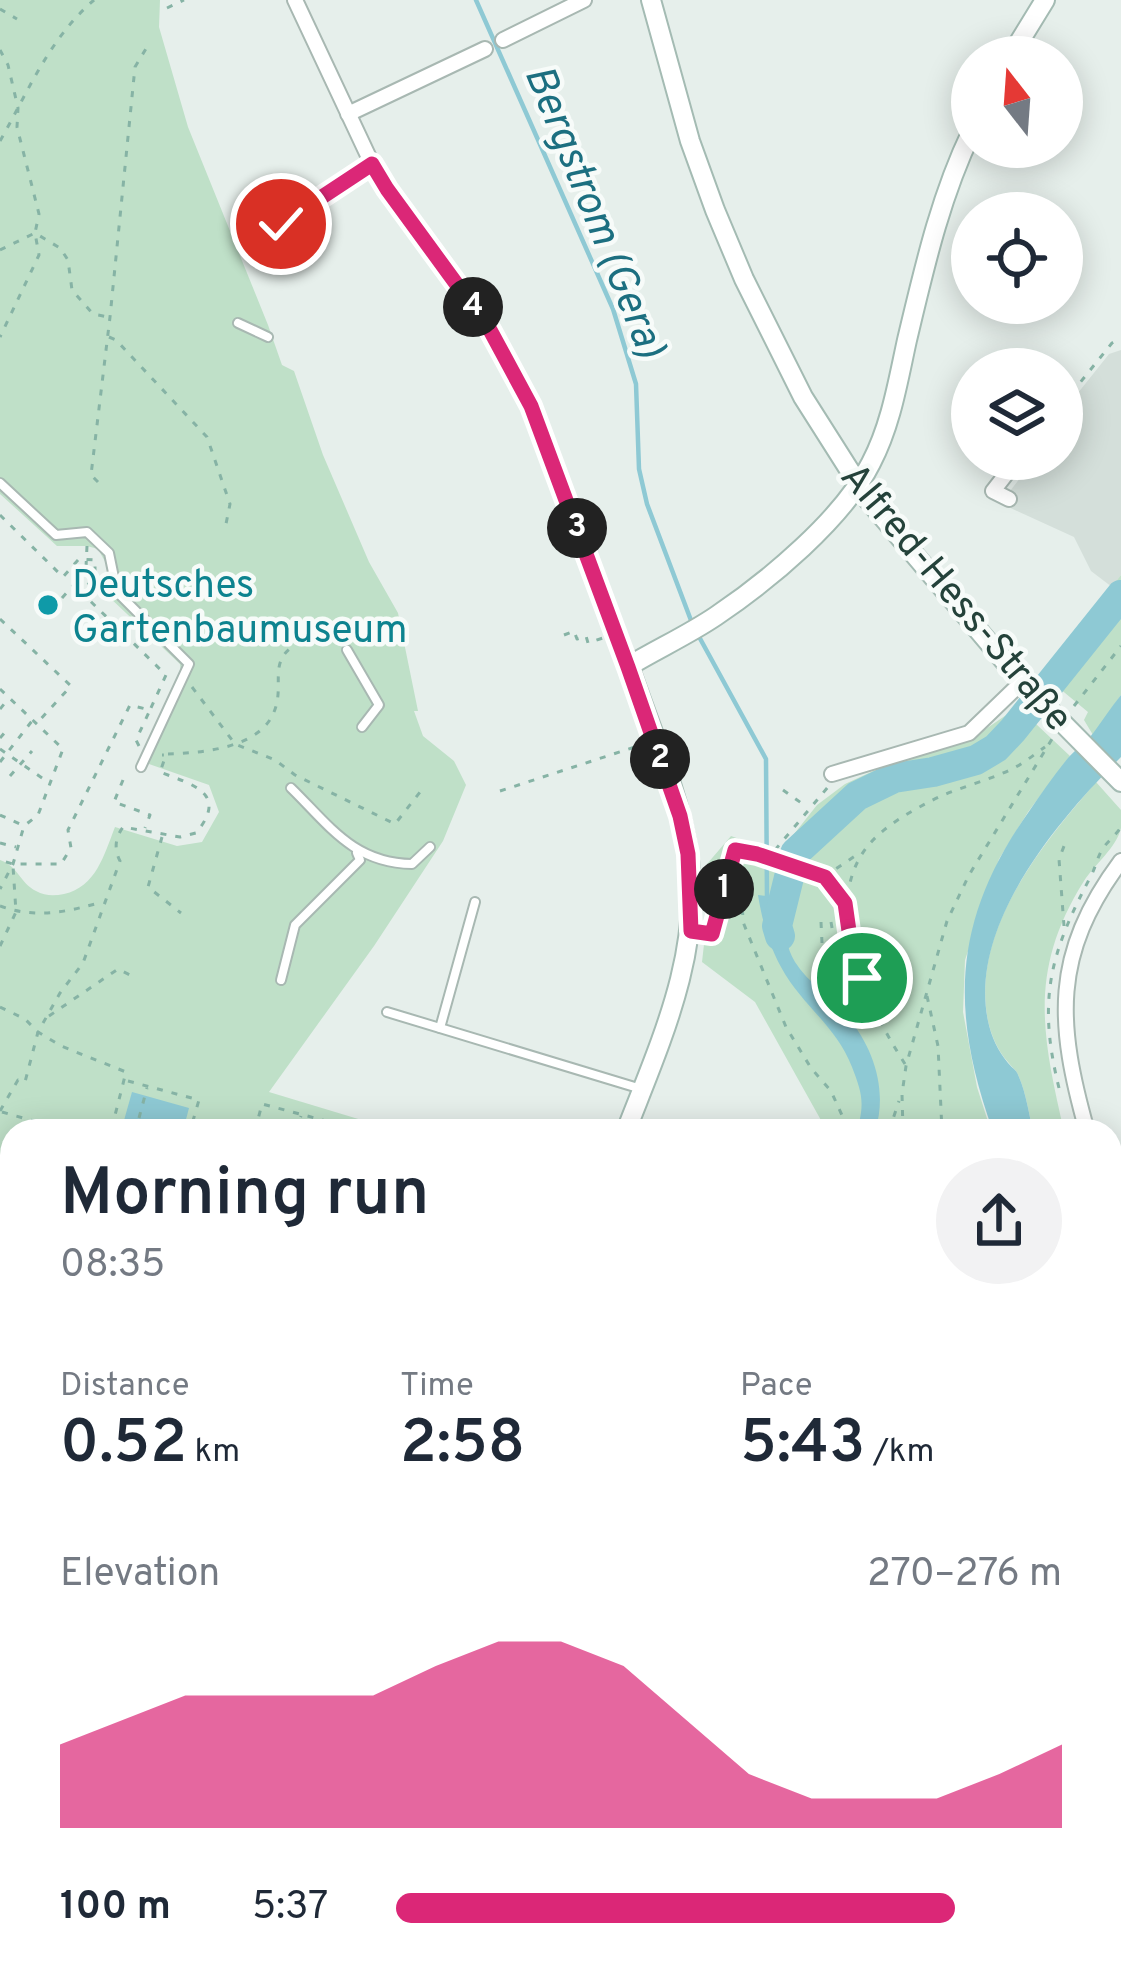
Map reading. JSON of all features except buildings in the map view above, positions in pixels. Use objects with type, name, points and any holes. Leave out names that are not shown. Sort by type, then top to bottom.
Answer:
[{"type":"street","points":[[296,0],[372,164],[513,368],[561,482],[680,816],[688,854],[691,931],[684,968],[631,1119]]},
{"type":"street","points":[[503,40],[584,0]]},
{"type":"street","name":"Alfred-Hess-Straße","points":[[652,0],[690,141],[743,279],[802,398],[856,485],[1024,685],[1121,782]]},
{"type":"street","points":[[1023,36],[1046,0]]},
{"type":"street","points":[[348,114],[484,49]]},
{"type":"street","points":[[628,667],[715,617],[810,540],[871,464],[887,422],[934,230],[955,168]]},
{"type":"street","points":[[1001,480],[993,490],[1009,499]]},
{"type":"street","points":[[832,773],[969,733],[1024,685]]},
{"type":"street","points":[[1084,1119],[1071,1074],[1063,1005],[1073,951],[1091,907],[1121,861]]},
{"type":"lane","points":[[238,323],[268,337]]},
{"type":"lane","points":[[0,483],[56,536],[87,532],[109,553],[117,592],[189,664],[141,767]]},
{"type":"lane","points":[[347,650],[380,705],[362,727]]},
{"type":"lane","points":[[281,980],[295,925],[360,860],[291,788]]},
{"type":"lane","points":[[356,851],[392,864],[412,864],[430,847]]},
{"type":"lane","points":[[440,1028],[475,902]]},
{"type":"lane","points":[[387,1012],[642,1089]]},
{"type":"path","points":[[0,141],[61,33],[94,0]]},
{"type":"path","points":[[167,8],[184,0]]},
{"type":"path","points":[[0,9],[17,19]]},
{"type":"path","points":[[98,482],[91,476],[135,68],[147,47]]},
{"type":"path","points":[[0,50],[8,64],[18,108],[17,127],[39,214],[35,233],[39,255],[0,337]]},
{"type":"path","points":[[281,224],[372,164]]},
{"type":"path","points":[[35,233],[60,248],[68,260],[72,290],[94,314],[110,317]]},
{"type":"path","points":[[0,250],[35,233]]},
{"type":"path","points":[[107,336],[150,374],[207,437],[230,504],[226,524]]},
{"type":"path","points":[[1083,379],[1112,343],[1121,340]]},
{"type":"path","points":[[0,515],[63,577],[79,559],[95,560],[95,577],[81,592],[166,675],[150,710],[130,705],[68,830],[71,848],[61,864],[0,860]]},
{"type":"path","points":[[62,598],[86,572],[87,546]]},
{"type":"path","points":[[0,620],[71,686],[0,762]]},
{"type":"path","points":[[564,634],[574,631],[577,639],[586,636],[588,644],[616,634]]},
{"type":"path","points":[[146,755],[188,754],[235,744],[257,733],[271,718],[277,700],[278,662],[286,650],[306,639]]},
{"type":"path","points":[[903,1119],[906,1066],[947,921],[969,875],[1047,746],[1056,716],[1121,646]]},
{"type":"path","points":[[185,677],[235,744],[395,824],[424,787]]},
{"type":"path","points":[[0,689],[63,749],[38,815],[23,826],[13,864],[0,889]]},
{"type":"path","points":[[0,709],[10,698]]},
{"type":"path","points":[[0,738],[6,731]]},
{"type":"path","points":[[500,791],[655,741]]},
{"type":"path","points":[[825,877],[932,800],[1014,768],[1047,746]]},
{"type":"path","points":[[0,749],[49,783]]},
{"type":"path","points":[[10,776],[32,751]]},
{"type":"path","points":[[0,1111],[18,1080],[25,1082],[38,1032],[83,963],[120,861],[117,835],[123,827],[180,837],[196,833],[203,824],[208,796],[160,772],[166,754]]},
{"type":"path","points":[[775,850],[828,788],[832,773]]},
{"type":"path","points":[[123,780],[114,802],[150,815],[144,830]]},
{"type":"path","points":[[783,790],[808,808]]},
{"type":"path","points":[[0,815],[23,826]]},
{"type":"path","points":[[163,835],[148,886],[181,913]]},
{"type":"path","points":[[1064,928],[1058,859],[1066,841]]},
{"type":"path","points":[[0,843],[18,848]]},
{"type":"path","points":[[691,931],[712,934],[735,850],[740,849],[825,877],[845,903]]},
{"type":"path","points":[[740,849],[743,922],[785,1027],[831,1091],[844,1119]]},
{"type":"path","points":[[865,849],[845,903],[850,938],[862,978],[906,1066]]},
{"type":"path","points":[[0,946],[16,912],[13,864]]},
{"type":"path","points":[[0,906],[34,916],[104,901]]},
{"type":"path","points":[[821,922],[822,943],[850,938]]},
{"type":"path","points":[[831,922],[836,950]]},
{"type":"path","points":[[46,1018],[118,969],[132,976]]},
{"type":"path","points":[[927,994],[938,1046],[941,1119]]},
{"type":"path","points":[[0,1007],[61,1046],[126,1072],[114,1119]]},
{"type":"path","points":[[124,1080],[199,1100],[193,1119]]},
{"type":"path","points":[[139,1118],[148,1087]]},
{"type":"path","points":[[893,1119],[902,1094]]},
{"type":"path","points":[[259,1119],[262,1104],[315,1119]]},
{"type":"path","points":[[300,1119],[302,1114]]},
{"type":"shaded area","points":[[1121,350],[1121,575],[1112,587],[1091,571],[1074,537],[1004,505],[1019,480],[1083,480],[1083,387],[1109,354]]},
{"type":"green space","points":[[0,0],[160,0],[159,27],[188,127],[282,365],[294,371],[323,455],[369,562],[398,613],[418,711],[414,711],[423,736],[454,761],[466,785],[443,841],[269,1092],[358,1119],[0,1119],[0,860],[36,891],[64,894],[91,877],[115,827],[177,846],[202,842],[219,812],[209,785],[149,764],[155,729],[181,676],[180,664],[108,596],[107,565],[98,549],[57,546],[0,494]]},
{"type":"green space","points":[[1121,575],[1121,695],[1093,735],[1084,720],[1088,712],[1059,688],[1053,690],[1040,680]]},
{"type":"green space","points":[[1018,707],[1070,756],[999,859],[965,960],[963,1012],[987,1119],[820,1119],[755,1002],[702,962],[707,864],[731,836],[779,853],[817,805],[845,784],[974,737]]},
{"type":"green space","points":[[1096,782],[1121,810],[1119,835],[1066,913],[1047,974],[1046,1033],[1061,1119],[1030,1119],[1019,1077],[993,1037],[985,987],[1000,922],[1054,833]]},
{"type":"water","points":[[1121,695],[1121,757],[1046,843],[1023,877],[991,948],[985,985],[988,1021],[998,1048],[1019,1077],[1030,1119],[989,1119],[969,1045],[965,1004],[973,927],[1004,850],[1053,777]]},
{"type":"water","points":[[758,895],[785,898],[786,939],[795,962],[848,1017],[865,1043],[879,1086],[878,1119],[860,1119],[858,1084],[845,1052],[781,967],[766,932]]},
{"type":"water","points":[[132,1092],[189,1108],[186,1119],[124,1119]]},
{"type":"waterway","name":"Bergstrom (Gera)","points":[[476,0],[613,309],[636,384],[639,469],[647,504],[692,623]]},
{"type":"waterway","points":[[780,936],[777,926],[795,853],[857,796],[894,778],[976,760],[996,748],[1121,595]]},
{"type":"waterway","name":"Bergstrom (Gera)","points":[[697,633],[766,759],[767,898]]},
{"type":"place","name":"Deutsches Gartenbaumuseum","points":[[48,605]]},
{"type":"route","points":[[281,224],[372,164],[490,330],[531,406],[680,816],[688,854],[691,931],[712,934],[735,850],[740,849],[825,877],[845,903],[862,978]]}]
